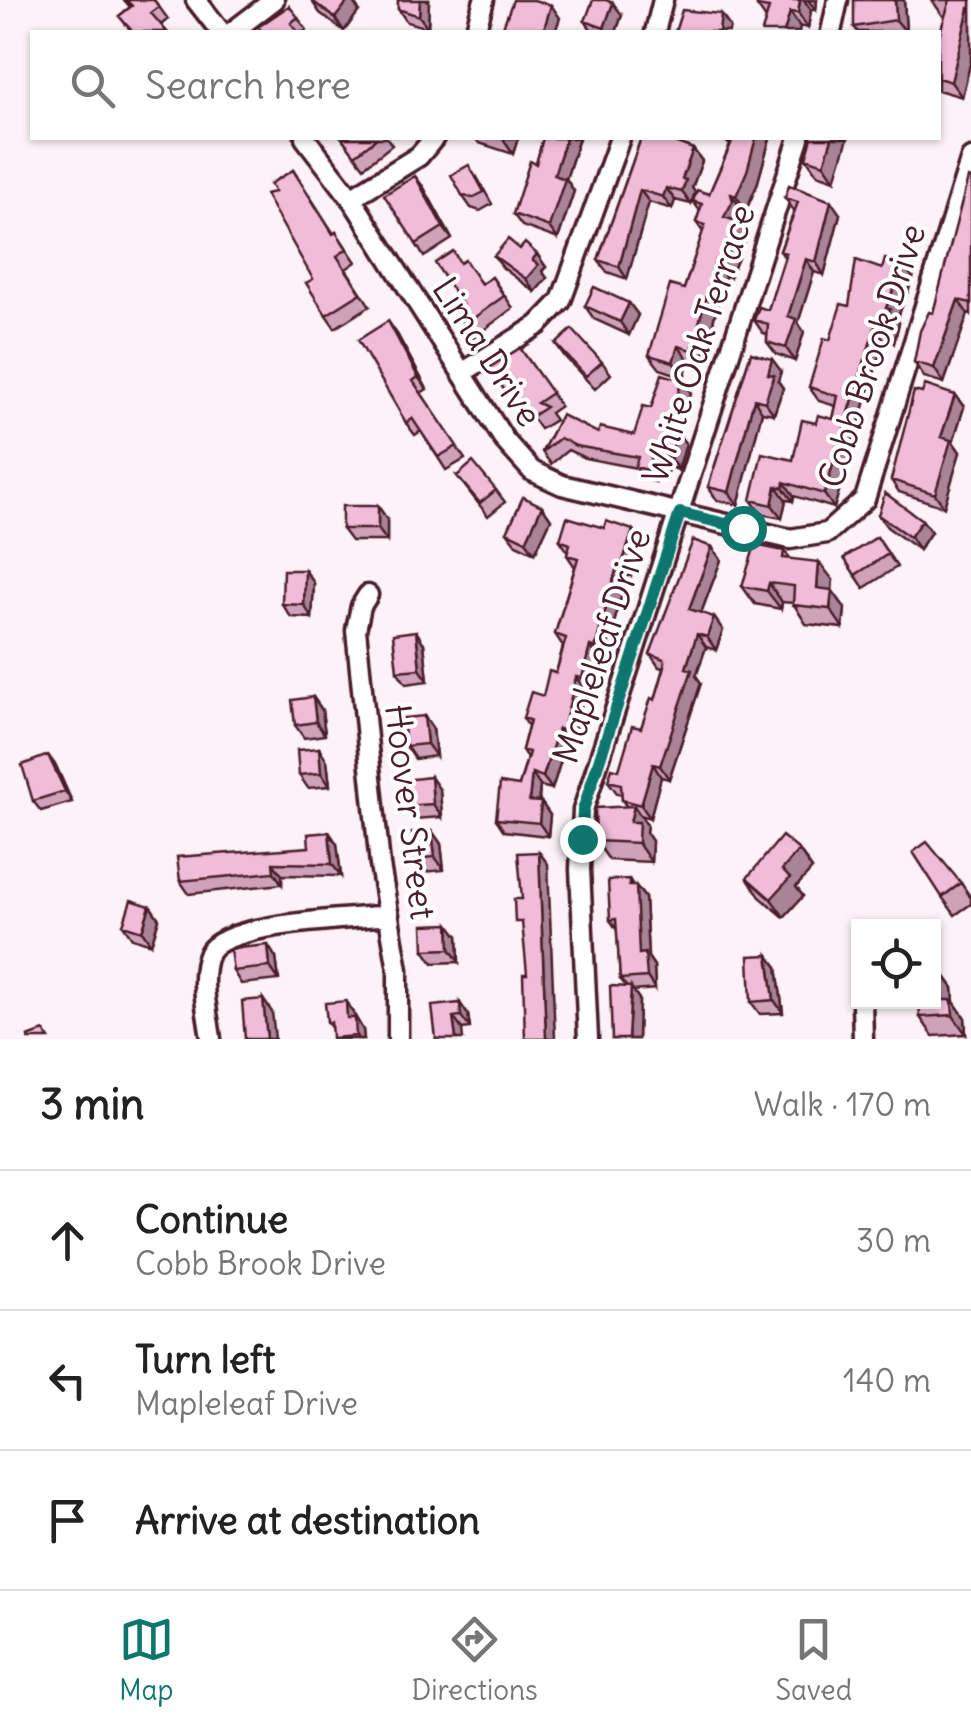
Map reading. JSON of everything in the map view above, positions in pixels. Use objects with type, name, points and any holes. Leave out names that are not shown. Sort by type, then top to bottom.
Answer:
[{"type":"street","points":[[196,0],[219,30]]},
{"type":"street","points":[[235,30],[274,0]]},
{"type":"street","points":[[476,30],[484,0]]},
{"type":"street","points":[[656,30],[663,0]]},
{"type":"street","points":[[832,30],[838,0]]},
{"type":"street","name":"Lima Drive","points":[[306,140],[351,198],[513,452],[532,471],[562,484],[680,513]]},
{"type":"street","points":[[351,198],[419,156],[432,140]]},
{"type":"street","points":[[462,373],[538,324],[562,301],[619,140]]},
{"type":"street","name":"White Oak Terrace","points":[[680,513],[798,140]]},
{"type":"street","name":"Cobb Brook Drive","points":[[680,513],[807,540],[827,533],[857,510],[881,456],[971,158]]},
{"type":"street","name":"Mapleleaf Drive","points":[[588,1039],[580,868],[583,810],[680,513]]},
{"type":"street","name":"Hoover Street","points":[[368,595],[361,606],[356,630],[398,970],[398,1039]]},
{"type":"street","points":[[211,1039],[205,972],[209,954],[219,942],[245,932],[389,915]]},
{"type":"street","points":[[862,1009],[863,1039]]},
{"type":"building","points":[[126,0],[154,0],[159,7],[151,13],[165,30],[131,30],[119,16],[132,6]]},
{"type":"building","points":[[311,0],[349,0],[335,18]]},
{"type":"building","points":[[398,0],[420,0],[419,16],[398,9]]},
{"type":"building","points":[[513,0],[551,5],[544,30],[502,30]]},
{"type":"building","points":[[593,0],[613,3],[604,28],[585,21]]},
{"type":"building","points":[[758,0],[800,0],[798,13],[790,12],[785,30],[763,30],[769,8],[757,6]]},
{"type":"building","points":[[854,0],[895,0],[896,20],[854,27]]},
{"type":"building","points":[[950,0],[971,0],[951,82],[941,79],[941,30]]},
{"type":"building","points":[[289,6],[298,17],[291,23],[296,30],[258,27]]},
{"type":"building","points":[[682,10],[721,14],[719,30],[676,30]]},
{"type":"building","points":[[344,140],[374,140],[355,155]]},
{"type":"building","points":[[542,140],[565,140],[554,175],[565,179],[549,227],[513,214],[530,161],[536,164]]},
{"type":"building","points":[[640,140],[669,140],[693,149],[682,179],[686,180],[682,192],[666,188],[663,197],[640,190],[619,267],[598,260]]},
{"type":"building","points":[[733,140],[755,140],[747,171],[736,196],[731,194],[733,201],[724,217],[736,221],[719,263],[715,261],[692,350],[678,346],[673,362],[649,355],[670,285],[684,289],[705,225],[696,222],[702,204],[693,201],[697,190],[709,194]]},
{"type":"building","points":[[811,140],[831,140],[824,164],[806,158]]},
{"type":"building","points":[[469,165],[484,192],[472,198],[462,195],[451,175]]},
{"type":"building","points":[[293,170],[333,234],[336,232],[347,249],[337,256],[361,293],[326,315],[306,283],[313,279],[265,194],[275,192],[270,184]]},
{"type":"building","points":[[415,176],[443,227],[416,244],[384,195]]},
{"type":"building","points":[[968,178],[971,303],[958,300],[934,368],[914,362],[920,331],[929,312],[933,313]]},
{"type":"building","points":[[789,185],[831,201],[816,262],[806,259],[788,316],[796,319],[786,348],[767,342],[768,324],[754,320],[759,307],[768,310],[786,253],[780,251],[798,202],[785,198]]},
{"type":"building","points":[[508,239],[520,249],[525,243],[537,254],[532,260],[538,265],[526,279],[494,256]]},
{"type":"building","points":[[453,251],[460,263],[465,260],[481,284],[492,277],[504,296],[464,325],[454,309],[462,304],[435,263]]},
{"type":"building","points":[[885,259],[903,264],[886,308],[890,309],[884,329],[875,327],[824,494],[784,482],[783,488],[776,486],[772,505],[751,500],[762,453],[793,460],[802,420],[816,423],[818,415],[833,419],[838,396],[809,387],[824,338],[830,340],[841,304],[849,306],[856,260],[882,269]]},
{"type":"building","points":[[594,287],[629,303],[620,322],[585,306]]},
{"type":"building","points":[[388,321],[418,377],[413,381],[457,446],[438,457],[412,418],[406,423],[358,340]]},
{"type":"building","points":[[572,329],[602,362],[586,376],[556,344]]},
{"type":"building","points":[[520,348],[552,393],[537,403],[546,407],[532,416],[524,406],[518,409],[489,368]]},
{"type":"building","points":[[751,353],[772,359],[768,374],[774,375],[765,402],[754,399],[729,492],[708,487]]},
{"type":"building","points":[[662,374],[682,380],[667,429],[677,432],[670,458],[651,458],[648,470],[635,467],[638,457],[576,446],[560,438],[542,452],[561,415],[598,433],[600,427],[634,435],[643,406],[651,408]]},
{"type":"building","points":[[925,385],[955,395],[941,437],[951,440],[935,494],[891,480],[914,391],[922,393]]},
{"type":"building","points":[[473,462],[496,490],[480,503],[457,476]]},
{"type":"building","points":[[885,493],[922,520],[910,537],[878,515]]},
{"type":"building","points":[[523,497],[542,506],[526,541],[507,532]]},
{"type":"building","points":[[342,506],[378,506],[378,529],[342,529]]},
{"type":"building","points":[[567,517],[604,528],[606,521],[633,530],[622,564],[618,563],[595,648],[590,646],[582,678],[576,677],[563,730],[558,729],[543,777],[532,773],[529,801],[541,802],[539,823],[496,819],[500,783],[519,786],[529,752],[522,750],[530,720],[523,718],[531,692],[543,696],[549,671],[556,673],[566,638],[555,634],[578,558],[567,555],[570,544],[560,540]]},
{"type":"building","points":[[877,537],[888,554],[855,575],[844,558]]},
{"type":"building","points":[[693,540],[712,547],[689,609],[714,617],[707,637],[697,634],[686,668],[692,670],[660,766],[653,764],[641,805],[622,800],[621,784],[608,781],[612,768],[619,770],[632,726],[641,728],[651,698],[655,700],[665,666],[664,659],[650,654]]},
{"type":"building","points":[[755,545],[784,551],[783,558],[819,562],[817,588],[832,590],[830,609],[793,605],[794,586],[769,583],[767,591],[742,586]]},
{"type":"building","points":[[283,570],[305,570],[304,605],[282,604]]},
{"type":"building","points":[[416,631],[420,669],[397,671],[393,634]]},
{"type":"building","points":[[313,697],[316,722],[295,725],[292,700]]},
{"type":"building","points":[[424,716],[427,744],[406,746],[403,718]]},
{"type":"building","points":[[319,748],[321,773],[299,775],[297,750]]},
{"type":"building","points":[[48,755],[65,791],[33,801],[22,765]]},
{"type":"building","points":[[431,777],[433,804],[405,806],[403,780]]},
{"type":"building","points":[[634,806],[630,822],[639,822],[638,843],[596,841],[595,808]]},
{"type":"building","points":[[432,831],[435,857],[415,859],[412,833]]},
{"type":"building","points":[[329,832],[332,864],[273,863],[274,872],[180,881],[177,857],[309,847],[308,834]]},
{"type":"building","points":[[782,836],[799,850],[782,870],[790,878],[771,899],[747,878]]},
{"type":"building","points":[[927,842],[961,883],[942,897],[913,852]]},
{"type":"building","points":[[539,852],[546,1039],[525,1039],[523,974],[527,974],[522,922],[515,922],[514,899],[522,899],[518,853]]},
{"type":"building","points":[[629,879],[629,886],[636,886],[639,954],[645,953],[647,977],[620,979],[616,919],[610,920],[608,880]]},
{"type":"building","points":[[131,900],[150,906],[142,931],[123,925]]},
{"type":"building","points":[[449,924],[450,949],[424,950],[423,925]]},
{"type":"building","points":[[268,945],[270,967],[233,971],[230,949]]},
{"type":"building","points":[[768,955],[774,1000],[751,1002],[749,956]]},
{"type":"building","points":[[941,985],[942,1000],[952,1000],[953,1015],[920,1017],[919,1009],[941,1009]]},
{"type":"building","points":[[610,986],[631,987],[628,1039],[612,1039]]},
{"type":"building","points":[[263,999],[267,1039],[245,1039],[242,1001]]},
{"type":"building","points":[[346,1001],[347,1018],[355,1018],[356,1036],[332,1038],[325,1003]]},
{"type":"building","points":[[460,1003],[461,1016],[453,1017],[456,1039],[436,1039],[432,1006]]},
{"type":"building","points":[[44,1031],[49,1039],[28,1037]]},
{"type":"route","points":[[582,839],[583,810],[680,513],[743,528]]}]
